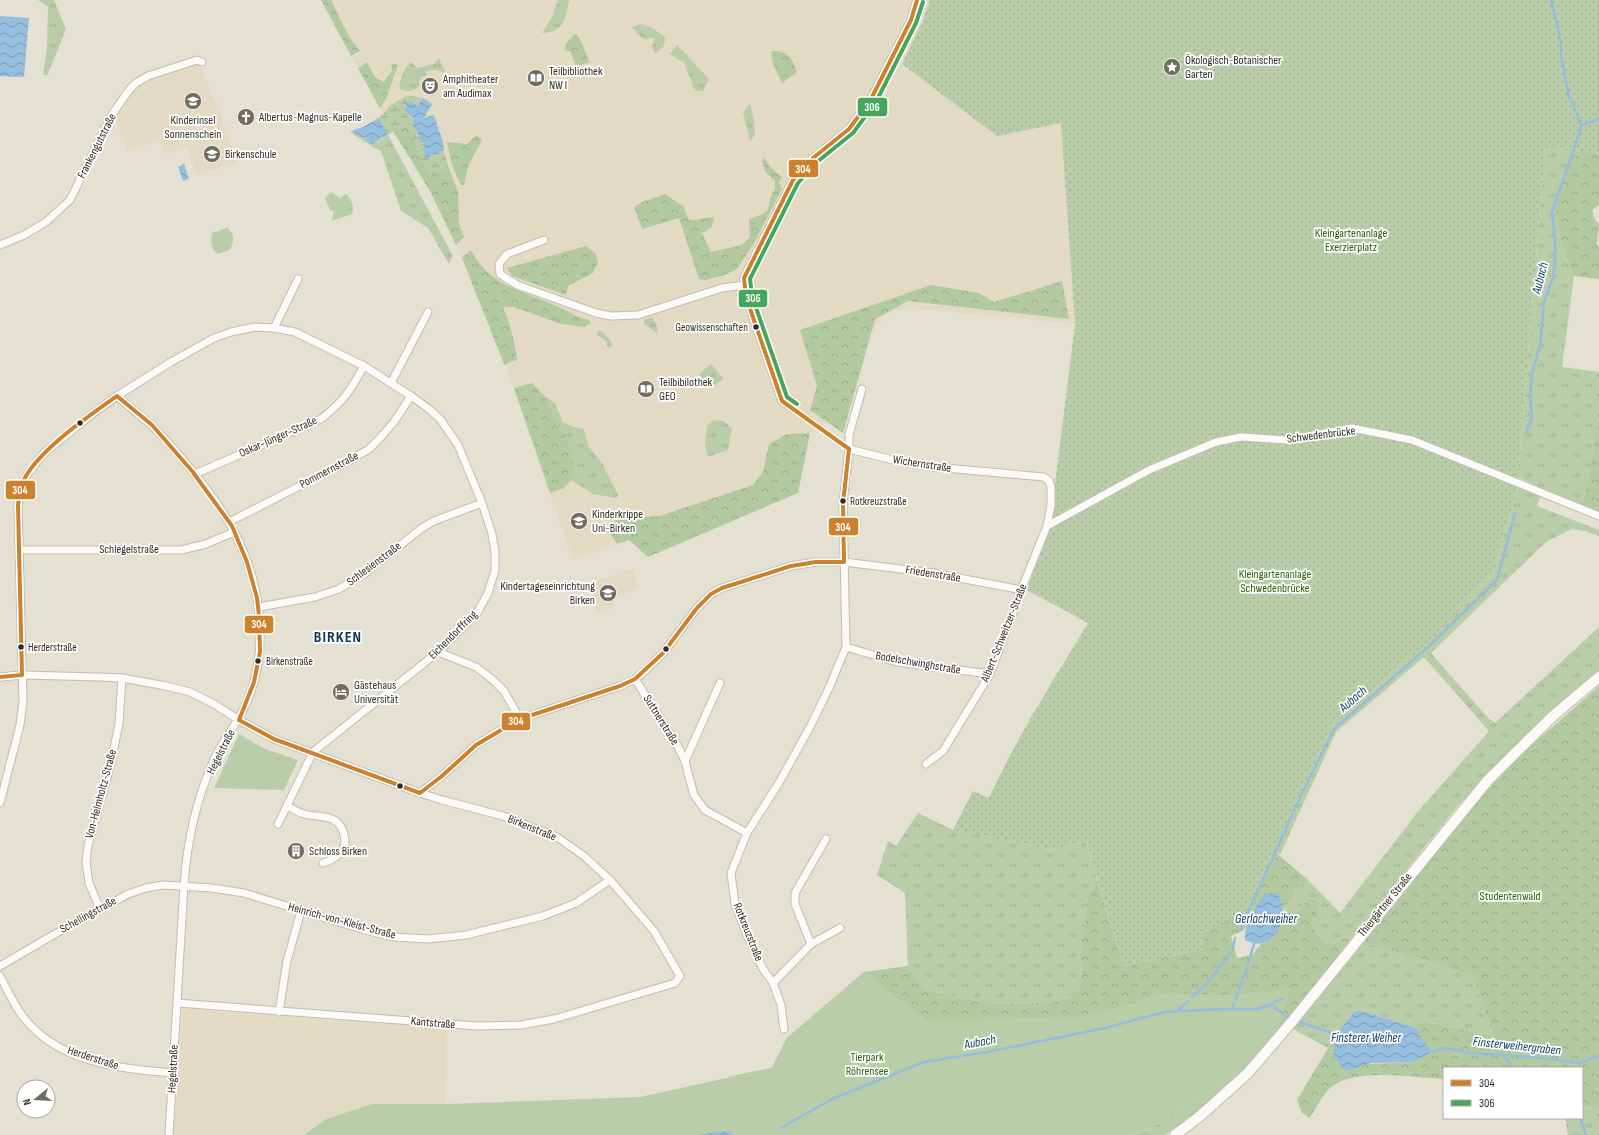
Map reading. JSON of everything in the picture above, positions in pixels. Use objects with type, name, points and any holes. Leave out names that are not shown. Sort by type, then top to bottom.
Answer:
[{"type":"main road","name":"Thiergärtner Straße","points":[[1175,1135],[1248,1073],[1293,1020],[1488,780],[1553,716],[1599,677]]},
{"type":"street","points":[[794,409],[782,401],[746,297],[744,278],[793,180],[813,158],[849,129],[871,99],[911,20],[917,0]]},
{"type":"street","name":"Frankengutstraße","points":[[0,245],[24,235],[46,222],[70,200],[111,116],[128,90],[148,76],[197,60],[202,62]]},
{"type":"street","points":[[544,240],[507,254],[499,264],[500,274],[517,285],[596,313],[611,316],[638,314],[722,288],[745,285]]},
{"type":"street","points":[[274,328],[281,310],[298,279]]},
{"type":"street","points":[[391,383],[428,312]]},
{"type":"street","name":"Eichendorffring","points":[[22,675],[18,505],[22,484],[44,453],[116,396],[171,362],[214,338],[231,332],[255,327],[274,328],[295,332],[364,366],[411,396],[440,419],[458,445],[482,503],[492,534],[495,552],[495,570],[488,593],[477,613],[438,652],[313,752]]},
{"type":"street","name":"Oskar-Jünger-Straße","points":[[195,474],[321,419],[338,406],[348,394],[364,366]]},
{"type":"street","points":[[844,562],[843,503],[844,483],[849,449],[849,434],[862,389]]},
{"type":"street","name":"Hegelstraße","points":[[116,396],[152,425],[195,474],[229,522],[250,573],[259,607],[261,631],[258,668],[248,701],[239,720],[229,732],[214,760],[190,834],[186,857],[169,1135]]},
{"type":"street","name":"Pommernstraße","points":[[229,522],[345,463],[369,449],[394,422],[411,396]]},
{"type":"street","name":"Schwedenbrücke","points":[[1047,526],[1149,470],[1216,442],[1241,437],[1287,440],[1352,428],[1412,440],[1599,516]]},
{"type":"street","name":"Wichernstraße","points":[[849,449],[897,461],[935,467],[1044,477],[1049,481],[1051,487]]},
{"type":"street","name":"Albert-Schweitzer-Straße","points":[[926,764],[943,751],[990,674],[1047,526],[1051,505],[1051,487]]},
{"type":"street","name":"Schlesienstraße","points":[[259,607],[315,597],[339,589],[364,574],[416,532],[434,521],[482,503]]},
{"type":"street","name":"Schlegelstraße","points":[[20,550],[181,550],[206,544],[234,532]]},
{"type":"street","name":"Friedenstraße","points":[[420,793],[442,776],[476,745],[520,719],[620,686],[635,679],[663,653],[697,608],[711,594],[722,588],[791,566],[816,562],[844,562],[933,573],[1022,590]]},
{"type":"street","name":"Rotkreuzstraße","points":[[784,1029],[781,1005],[773,983],[763,968],[745,930],[735,904],[731,873],[747,833],[780,781],[810,727],[829,688],[846,647],[844,562]]},
{"type":"street","name":"Bodelschwinghstraße","points":[[846,647],[897,662],[990,674]]},
{"type":"street","points":[[438,652],[476,667],[493,680],[504,691],[520,719]]},
{"type":"street","name":"Birkenstraße","points":[[0,673],[10,675]]},
{"type":"street","points":[[0,803],[20,725],[23,701],[22,675]]},
{"type":"street","name":"Birkenstraße","points":[[0,676],[22,675],[122,678],[190,692],[214,704],[239,720],[274,739],[313,752],[420,793],[503,816],[557,837],[584,856],[610,880],[654,931],[680,976]]},
{"type":"street","name":"Von-Helmholtz-Straße","points":[[100,909],[89,883],[86,862],[88,845],[110,767],[119,724],[122,678]]},
{"type":"street","name":"Suttnerstraße","points":[[635,679],[677,744],[685,761],[694,795],[705,810],[747,833]]},
{"type":"street","name":"Suttnerstraße","points":[[685,761],[720,683]]},
{"type":"street","points":[[278,824],[313,752]]},
{"type":"street","points":[[287,806],[304,814],[331,818],[339,823],[345,839],[342,850],[335,858],[323,863]]},
{"type":"street","points":[[811,944],[795,904],[795,893],[826,839]]},
{"type":"street","name":"Heinrich-von-Kleist-Straße","points":[[184,886],[212,888],[244,893],[393,937],[428,939],[466,936],[543,916],[576,903],[610,880]]},
{"type":"street","name":"Schellingstraße","points":[[0,966],[128,894],[146,888],[163,885],[184,886]]},
{"type":"street","points":[[279,1012],[287,962],[301,911]]},
{"type":"street","points":[[773,983],[811,944],[840,928]]},
{"type":"street","name":"Herderstraße","points":[[0,976],[20,1012],[34,1028],[70,1054],[118,1068],[172,1073]]},
{"type":"street","name":"Kantstraße","points":[[177,1003],[477,1026],[521,1024],[554,1019],[675,983],[680,976]]},
{"type":"shaded area","points":[[321,0],[930,0],[922,23],[902,64],[997,136],[1061,123],[1075,324],[911,308],[894,311],[884,316],[876,325],[870,338],[843,433],[829,422],[810,433],[798,493],[648,557],[629,540],[573,560],[514,388],[462,258],[430,191],[376,102]]},
{"type":"shaded area","points":[[192,63],[200,65],[211,93],[219,108],[237,162],[197,175],[187,146],[165,154],[160,140],[127,151],[115,116],[136,86],[150,78]]},
{"type":"shaded area","name":"Kindertageseinrichtung Birken","points":[[633,568],[639,588],[612,598],[615,607],[597,613],[587,584]]},
{"type":"shaded area","points":[[183,1009],[447,1028],[446,1104],[372,1104],[326,1119],[304,1135],[174,1135]]},
{"type":"green space","points":[[38,0],[54,0],[66,29],[47,76],[43,74],[47,48],[48,7]]},
{"type":"green space","points":[[321,0],[331,0],[348,35],[360,51],[351,56]]},
{"type":"green space","points":[[558,0],[569,0],[565,19],[563,23],[555,30],[542,33],[552,17]]},
{"type":"green space","points":[[930,0],[1599,0],[1599,154],[1545,147],[1518,486],[1492,575],[1424,646],[1332,727],[1241,921],[1232,917],[1202,933],[1203,949],[1123,966],[1086,841],[1054,850],[953,830],[973,791],[989,798],[1023,731],[1088,623],[1027,590],[1047,533],[1051,516],[1075,324],[1061,123],[997,136],[902,64],[922,23]]},
{"type":"green space","points":[[1599,0],[1599,154],[1575,151],[1560,236],[1574,276],[1562,367],[1599,372],[1599,418],[1582,508],[1518,477],[1545,147]]},
{"type":"green space","points":[[642,24],[654,29],[666,38],[663,47],[655,54],[652,47],[654,38],[643,39],[632,27]]},
{"type":"green space","points":[[576,33],[582,43],[589,62],[576,67],[571,52],[565,50],[566,43]]},
{"type":"green space","points":[[677,45],[709,79],[703,91],[695,91],[684,63],[670,54]]},
{"type":"green space","points":[[771,51],[785,53],[791,58],[797,72],[782,83],[773,64]]},
{"type":"green space","points":[[439,58],[445,72],[435,70],[426,71],[427,75],[421,77],[422,79],[418,82],[420,85],[416,89],[409,91],[401,89],[399,85],[402,76],[411,62],[417,68],[434,64]]},
{"type":"green space","points":[[367,62],[375,77],[383,82],[392,71],[391,63],[398,65],[386,99],[380,108],[358,68]]},
{"type":"green space","points":[[406,96],[423,98],[418,106],[410,101],[406,103],[407,113],[414,118],[412,125],[417,131],[417,136],[427,145],[431,155],[444,151],[448,166],[439,172],[432,172],[426,169],[418,153],[412,131],[403,128],[388,135],[379,118],[391,105]]},
{"type":"green space","points":[[750,104],[754,120],[755,135],[750,141],[743,112]]},
{"type":"green space","points":[[407,127],[412,131],[424,167],[444,170],[448,166],[458,192],[459,224],[464,237],[456,245],[430,191],[393,131]]},
{"type":"green space","points":[[351,131],[363,138],[366,137],[377,139],[382,136],[383,138],[373,147],[350,132]]},
{"type":"green space","points":[[388,135],[453,256],[449,264],[428,228],[401,211],[381,151],[373,147]]},
{"type":"green space","points":[[477,135],[482,140],[468,166],[464,185],[461,185],[452,165],[447,142],[467,144]]},
{"type":"green space","points":[[1575,151],[1599,154],[1599,205],[1592,210],[1594,218],[1599,224],[1597,244],[1599,248],[1599,279],[1574,276],[1560,236],[1555,203]]},
{"type":"green space","points":[[764,157],[770,167],[782,177],[779,182],[782,189],[754,243],[737,269],[725,275],[706,280],[699,279],[679,218],[642,229],[634,207],[642,202],[665,194],[684,207],[688,219],[693,220],[714,217],[712,227],[702,233],[711,252],[742,245],[750,237],[749,219],[763,214],[768,210],[770,199],[775,188],[775,180],[766,173],[762,162]]},
{"type":"green space","points":[[331,192],[348,204],[348,215],[330,210],[325,198]]},
{"type":"green space","points":[[346,194],[352,203],[352,214],[332,221],[337,202]]},
{"type":"green space","points":[[227,228],[233,235],[230,250],[218,254],[212,245],[212,233]]},
{"type":"green space","points":[[586,246],[595,253],[598,262],[593,273],[568,286],[566,295],[512,276],[507,268]]},
{"type":"green space","points":[[471,250],[478,262],[495,278],[516,290],[589,320],[591,323],[584,327],[561,324],[514,307],[503,307],[512,333],[517,360],[504,364],[462,258]]},
{"type":"green space","points":[[1062,281],[1069,319],[908,301],[875,319],[843,433],[810,410],[817,386],[800,330],[931,285],[979,293],[994,302]]},
{"type":"green space","points":[[651,317],[657,324],[657,333],[644,324],[644,320]]},
{"type":"green space","points":[[600,330],[611,341],[612,346],[608,348],[606,341],[597,335],[597,332]]},
{"type":"green space","points":[[711,364],[724,379],[709,389],[699,374]]},
{"type":"green space","points":[[532,383],[545,396],[559,428],[567,437],[573,455],[574,477],[564,488],[550,493],[514,388]]},
{"type":"green space","points":[[545,396],[555,403],[563,422],[573,427],[584,429],[589,447],[602,463],[618,495],[616,498],[593,494],[571,480],[574,477],[572,454],[567,437],[559,428]]},
{"type":"green space","points":[[1599,418],[1599,513],[1582,508]]},
{"type":"green space","points":[[713,420],[724,421],[732,428],[728,450],[708,457],[705,445],[707,426]]},
{"type":"green space","points":[[810,433],[798,493],[648,557],[629,540],[617,544],[609,531],[618,515],[630,511],[644,517],[659,516],[753,485],[763,472],[769,444],[787,434]]},
{"type":"green space","points":[[1518,486],[1540,497],[1537,506],[1599,530],[1599,536],[1585,531],[1572,529],[1546,542],[1431,653],[1488,718],[1495,723],[1599,627],[1599,671],[1516,745],[1457,807],[1351,939],[1345,938],[1334,944],[1323,942],[1311,924],[1319,902],[1309,898],[1295,915],[1281,924],[1284,910],[1289,899],[1297,889],[1308,880],[1340,913],[1416,814],[1489,731],[1424,657],[1336,732],[1280,855],[1274,851],[1332,727],[1424,646],[1492,575]]},
{"type":"green space","name":"Studentenwald","points":[[1599,686],[1599,1111],[1583,1105],[1583,1067],[1443,1067],[1443,1079],[1370,1075],[1342,1081],[1328,1090],[1310,1118],[1302,1113],[1297,1100],[1336,1035],[1333,1056],[1369,1064],[1414,1062],[1432,1052],[1418,1035],[1417,1028],[1422,1021],[1495,1036],[1473,976],[1428,961],[1380,948],[1359,939],[1462,816],[1524,752]]},
{"type":"green space","points":[[239,734],[265,749],[298,760],[284,790],[214,788]]},
{"type":"green space","points":[[918,813],[953,830],[1054,850],[1086,841],[1097,879],[1088,897],[1080,954],[1081,988],[1069,998],[1051,1003],[994,1004],[926,991],[908,966],[905,893],[877,875],[888,841],[896,846]]},
{"type":"green space","points":[[1274,851],[1308,880],[1296,890],[1283,910],[1278,893],[1255,908],[1244,930],[1231,936],[1237,958],[1252,955],[1262,943],[1272,938],[1281,924],[1295,915],[1309,898],[1320,902],[1311,924],[1323,942],[1334,944],[1345,938],[1351,939],[1276,1036],[727,1077],[772,1068],[787,1038],[864,972],[908,966],[926,991],[994,1004],[1051,1003],[1069,998],[1081,988],[1080,954],[1088,897],[1097,879],[1123,966],[1203,949],[1202,933],[1232,917],[1243,916]]},
{"type":"green space","points":[[1359,939],[1380,948],[1428,961],[1473,976],[1496,1036],[1422,1021],[1417,1028],[1362,1011],[1336,1035],[1328,1048],[1291,1028]]},
{"type":"green space","name":"Tierpark Röhrensee","points":[[864,972],[927,1020],[1082,1017],[1136,1002],[1158,993],[1226,995],[1290,989],[1276,1036],[1243,1071],[1154,1126],[1128,1135],[304,1135],[326,1119],[372,1104],[446,1104],[640,1097],[772,1068],[787,1038]]},
{"type":"green space","points":[[1243,1071],[1203,1108],[1165,1135],[1128,1135],[1154,1126]]},
{"type":"green space","points":[[1583,1105],[1599,1111],[1599,1135],[1568,1135],[1565,1119],[1583,1119]]},
{"type":"water","points":[[0,16],[29,18],[24,77],[0,76]]},
{"type":"water","points":[[423,98],[432,104],[424,118],[434,115],[443,142],[444,151],[431,155],[429,158],[425,156],[423,148],[426,145],[424,142],[420,142],[417,131],[412,125],[414,118],[404,109],[407,107],[405,103],[410,101],[418,106]]},
{"type":"water","points":[[379,118],[388,135],[383,138],[382,136],[373,144],[368,142],[366,137],[363,138],[351,131],[363,127]]},
{"type":"water","points":[[184,164],[189,179],[183,181],[178,167]]},
{"type":"water","name":"Gerlachweiher","points":[[1278,893],[1283,916],[1278,930],[1272,938],[1261,944],[1245,940],[1248,921],[1261,899],[1265,894]]},
{"type":"water","name":"Finsterer Weiher","points":[[1362,1011],[1417,1028],[1419,1035],[1432,1052],[1414,1062],[1371,1063],[1346,1071],[1333,1056],[1336,1035],[1354,1012]]},
{"type":"water","points":[[723,1131],[729,1132],[733,1135],[699,1135]]},
{"type":"waterway","points":[[1551,0],[1561,42],[1561,56],[1569,97],[1582,125]]},
{"type":"waterway","name":"Aubach","points":[[1526,433],[1532,417],[1530,395],[1532,374],[1540,344],[1544,302],[1553,278],[1555,264],[1555,239],[1552,212],[1582,125],[1599,119]]},
{"type":"waterway","name":"Aubach","points":[[1240,930],[1300,797],[1334,729],[1427,648],[1497,580],[1515,513]]},
{"type":"waterway","name":"Aubach","points":[[1233,948],[1235,938]]},
{"type":"waterway","points":[[1248,963],[1254,944]]},
{"type":"waterway","name":"Aubach","points":[[1192,997],[1206,985],[1231,952]]},
{"type":"waterway","points":[[1236,999],[1247,968]]},
{"type":"waterway","points":[[1274,1002],[1283,999]]},
{"type":"waterway","name":"Aubach","points":[[1177,1011],[1189,1001]]},
{"type":"waterway","name":"Finsterweihergraben","points":[[1233,1008],[1234,1003]]},
{"type":"waterway","name":"Aubach","points":[[781,1128],[832,1099],[924,1062],[987,1052],[1105,1028],[1165,1012],[1258,1009],[1271,1004],[1283,1014],[1291,1018]]},
{"type":"waterway","name":"Finsterweihergraben","points":[[1296,1020],[1336,1035]]},
{"type":"waterway","name":"Finsterweihergraben","points":[[1432,1052],[1444,1048],[1471,1053],[1543,1058],[1579,1063],[1599,1056]]},
{"type":"waterway","points":[[1503,1055],[1513,1067]]},
{"type":"waterway","points":[[1580,1119],[1586,1135]]},
{"type":"transit line","name":"304","points":[[0,677],[22,675],[18,505],[22,484],[28,472],[50,448],[78,424],[117,396],[152,425],[192,471],[232,526],[247,562],[257,598],[260,652],[254,682],[239,720],[274,739],[420,793],[442,776],[476,745],[520,719],[620,686],[635,679],[663,653],[697,608],[711,594],[722,588],[791,566],[816,562],[844,562],[843,503],[849,449],[782,401],[746,297],[744,278],[793,180],[813,158],[849,129],[871,99],[911,20],[917,0]]},
{"type":"transit line","name":"306","points":[[797,404],[787,397],[752,296],[750,279],[798,183],[817,162],[853,133],[876,102],[916,23],[923,2]]},
{"type":"place","name":"Ökologisch-Botanischer Garten","points":[[1172,67]]},
{"type":"place","name":"Teilbibliothek NW I","points":[[536,78]]},
{"type":"place","name":"Amphitheater am Audimax","points":[[430,86]]},
{"type":"place","name":"Kinderinsel Sonnenschein","points":[[193,101]]},
{"type":"place","name":"Albertus-Magnus-Kapelle","points":[[246,117]]},
{"type":"place","name":"Birkenschule","points":[[212,154]]},
{"type":"place","name":"Geowissenschaften","points":[[756,327]]},
{"type":"place","name":"Teilbibilothek GEO","points":[[646,389]]},
{"type":"place","name":"Rotkreuzstraße","points":[[843,501]]},
{"type":"place","name":"Kinderkrippe Uni-Birken","points":[[579,521]]},
{"type":"place","name":"Kindertageseinrichtung Birken","points":[[608,593]]},
{"type":"place","name":"Herderstraße","points":[[21,647]]},
{"type":"place","name":"Birkenstraße","points":[[258,661]]},
{"type":"place","name":"Gästehaus Universität","points":[[341,692]]},
{"type":"place","name":"Schloss Birken","points":[[296,851]]},
{"type":"district","name":"BIRKEN","points":[[338,637]]},
{"type":"park label","name":"Kleingartenanlage Exerzierplatz","points":[[1351,240]]},
{"type":"park label","name":"Kleingartenanlage Schwedenbrücke","points":[[1275,581]]}]
